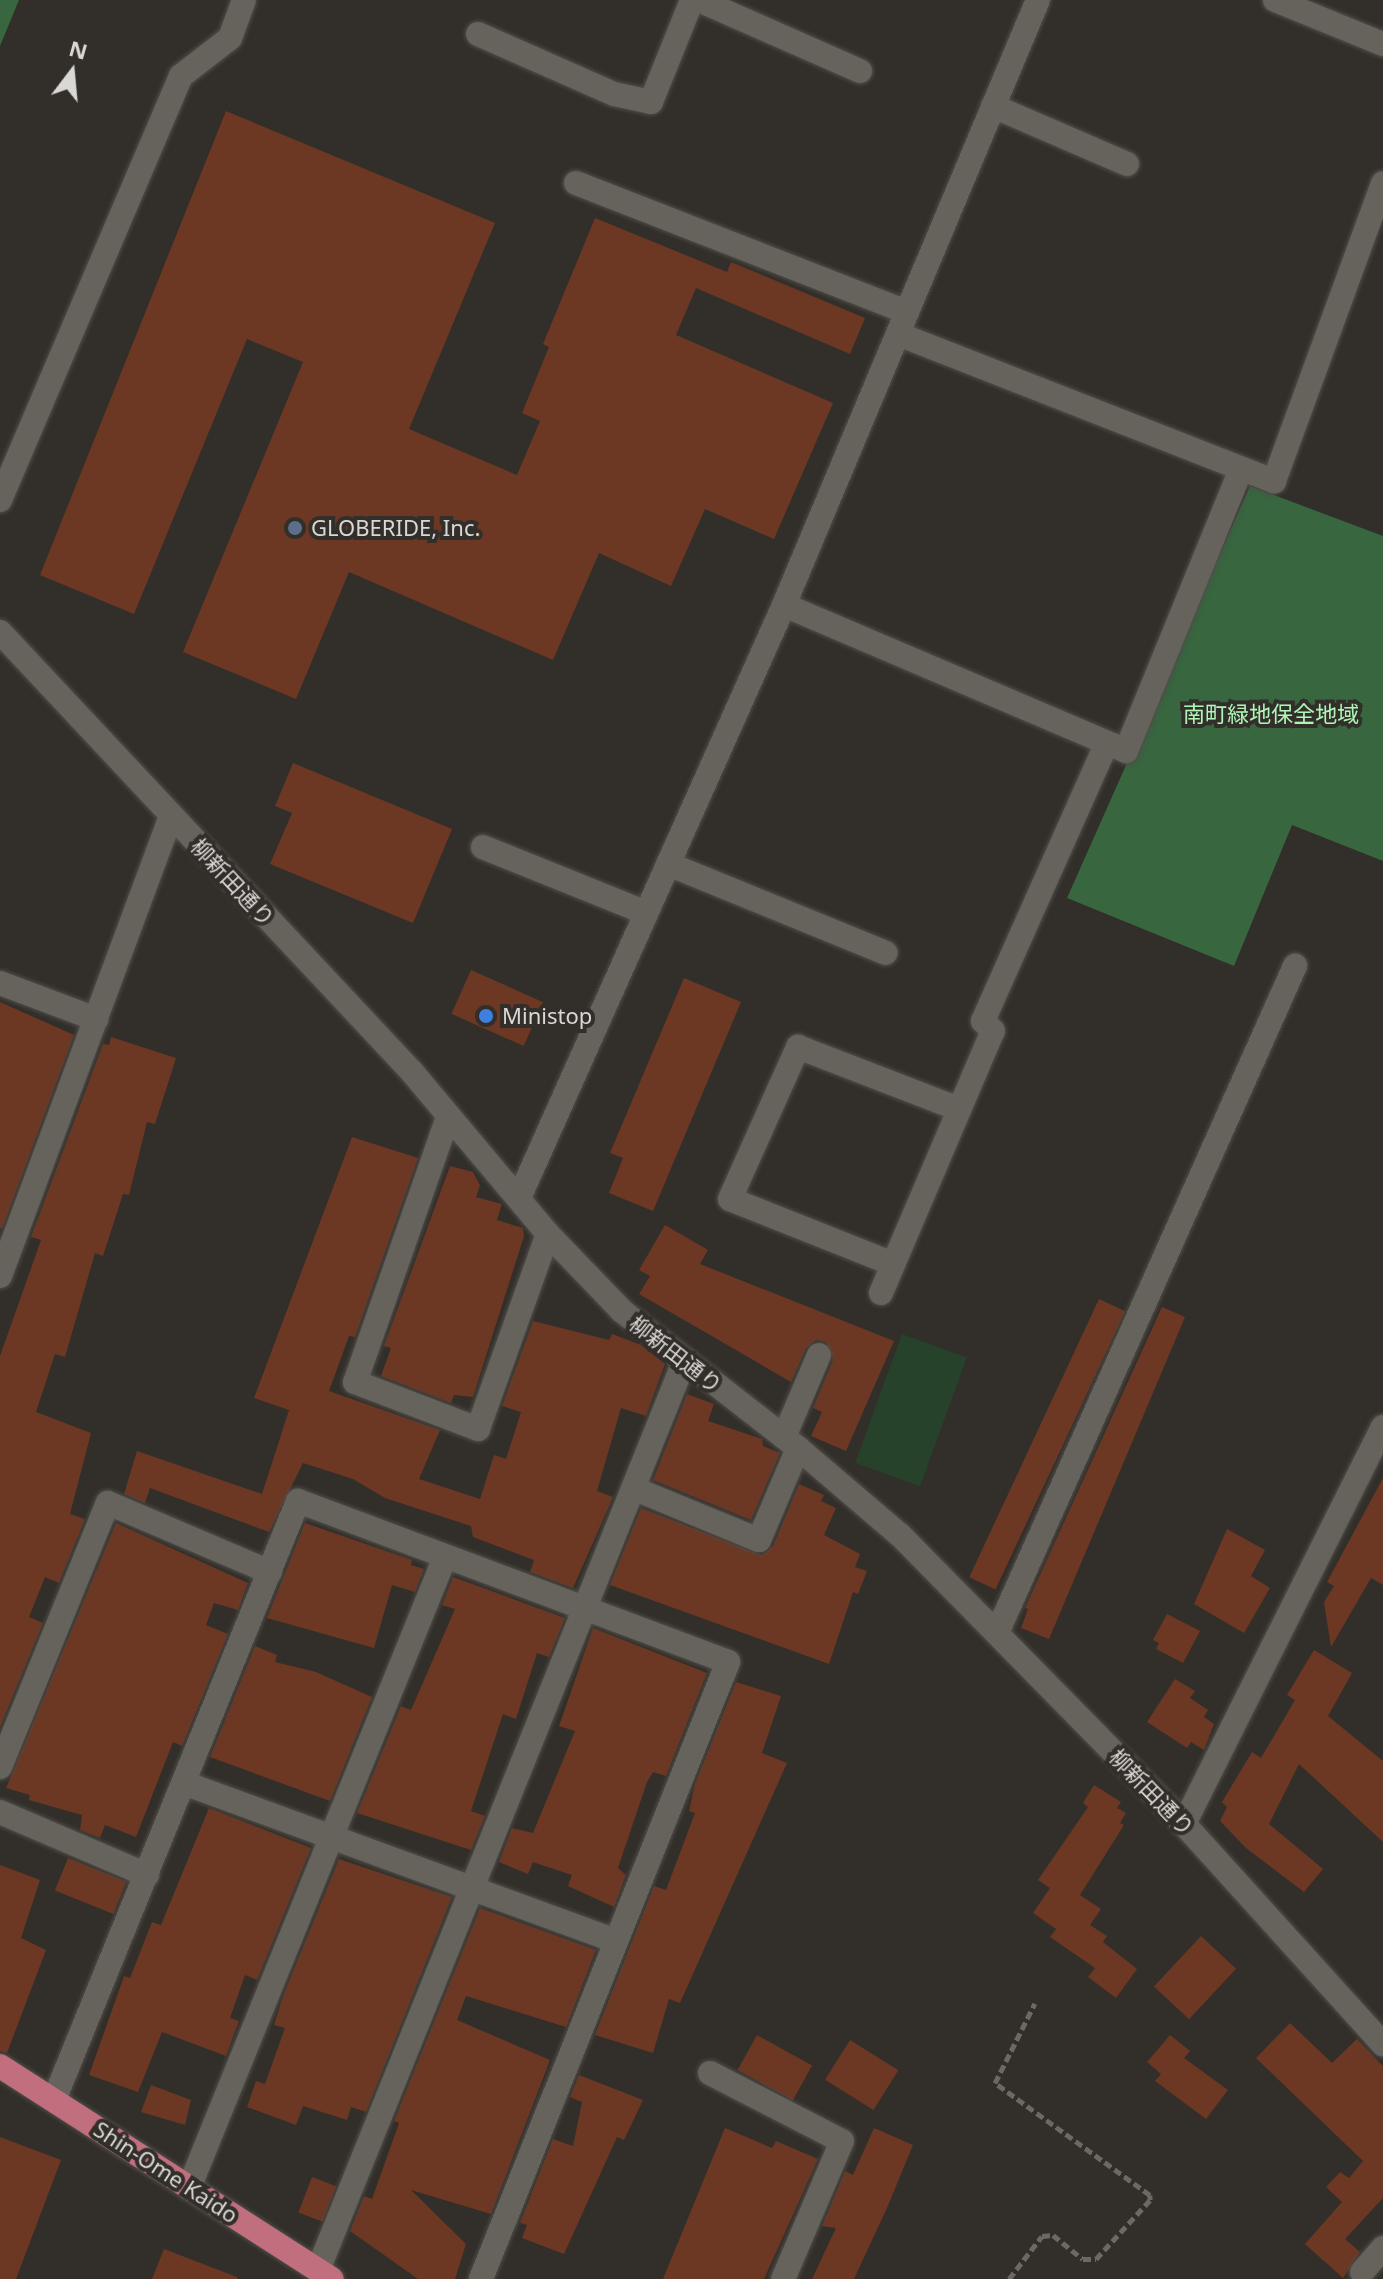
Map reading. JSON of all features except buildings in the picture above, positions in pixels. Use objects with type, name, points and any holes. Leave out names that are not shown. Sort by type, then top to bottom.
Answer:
[{"type":"main road","name":"Shin-Ome Kaido","points":[[0,2066],[325,2274]]},
{"type":"street","points":[[0,500],[181,76],[230,38],[244,0]]},
{"type":"street","points":[[478,34],[614,94],[651,102],[692,0]]},
{"type":"street","points":[[699,0],[860,71]]},
{"type":"street","points":[[519,1198],[784,605],[1038,0]]},
{"type":"street","points":[[1275,0],[1383,44]]},
{"type":"street","points":[[993,106],[1127,164]]},
{"type":"street","points":[[576,183],[1274,481],[1383,183]]},
{"type":"street","points":[[784,605],[1126,751],[1241,469]]},
{"type":"street","name":"柳新田通り","points":[[0,632],[448,1117],[548,1234],[622,1311],[791,1443],[900,1535],[1184,1824],[1383,2044]]},
{"type":"street","points":[[881,1293],[993,1031],[983,1021],[1107,743]]},
{"type":"street","points":[[0,1276],[171,817]]},
{"type":"street","points":[[483,847],[646,913]]},
{"type":"street","points":[[668,864],[886,953]]},
{"type":"street","points":[[997,1633],[1295,966]]},
{"type":"street","points":[[0,983],[96,1019]]},
{"type":"street","points":[[893,1264],[730,1199],[798,1047],[959,1109]]},
{"type":"street","points":[[448,1117],[355,1382],[478,1429],[548,1234]]},
{"type":"street","points":[[635,1489],[759,1540],[819,1355]]},
{"type":"street","points":[[325,2274],[473,1889],[684,1362]]},
{"type":"street","points":[[1184,1824],[1383,1427]]},
{"type":"street","points":[[54,2100],[298,1501],[728,1662],[481,2279]]},
{"type":"street","points":[[0,1767],[108,1503],[270,1572]]},
{"type":"street","points":[[189,2188],[445,1557]]},
{"type":"street","points":[[184,1783],[615,1941]]},
{"type":"street","points":[[0,1812],[147,1875]]},
{"type":"street","points":[[710,2073],[842,2141],[783,2279]]},
{"type":"street","points":[[1362,2272],[1383,2248]]},
{"type":"path","points":[[1009,2279],[1042,2236],[1053,2235],[1083,2259],[1096,2259],[1150,2200],[1150,2195],[995,2083],[1035,2003]]},
{"type":"green space","points":[[0,0],[19,0],[0,46]]},
{"type":"green space","name":"南町緑地保全地域","points":[[1250,486],[1383,536],[1383,861],[1292,825],[1234,966],[1067,898]]},
{"type":"green space","points":[[902,1334],[967,1358],[920,1486],[855,1463]]},
{"type":"place","name":"GLOBERIDE, Inc.","points":[[295,528]]},
{"type":"place","name":"Ministop","points":[[486,1016]]}]
